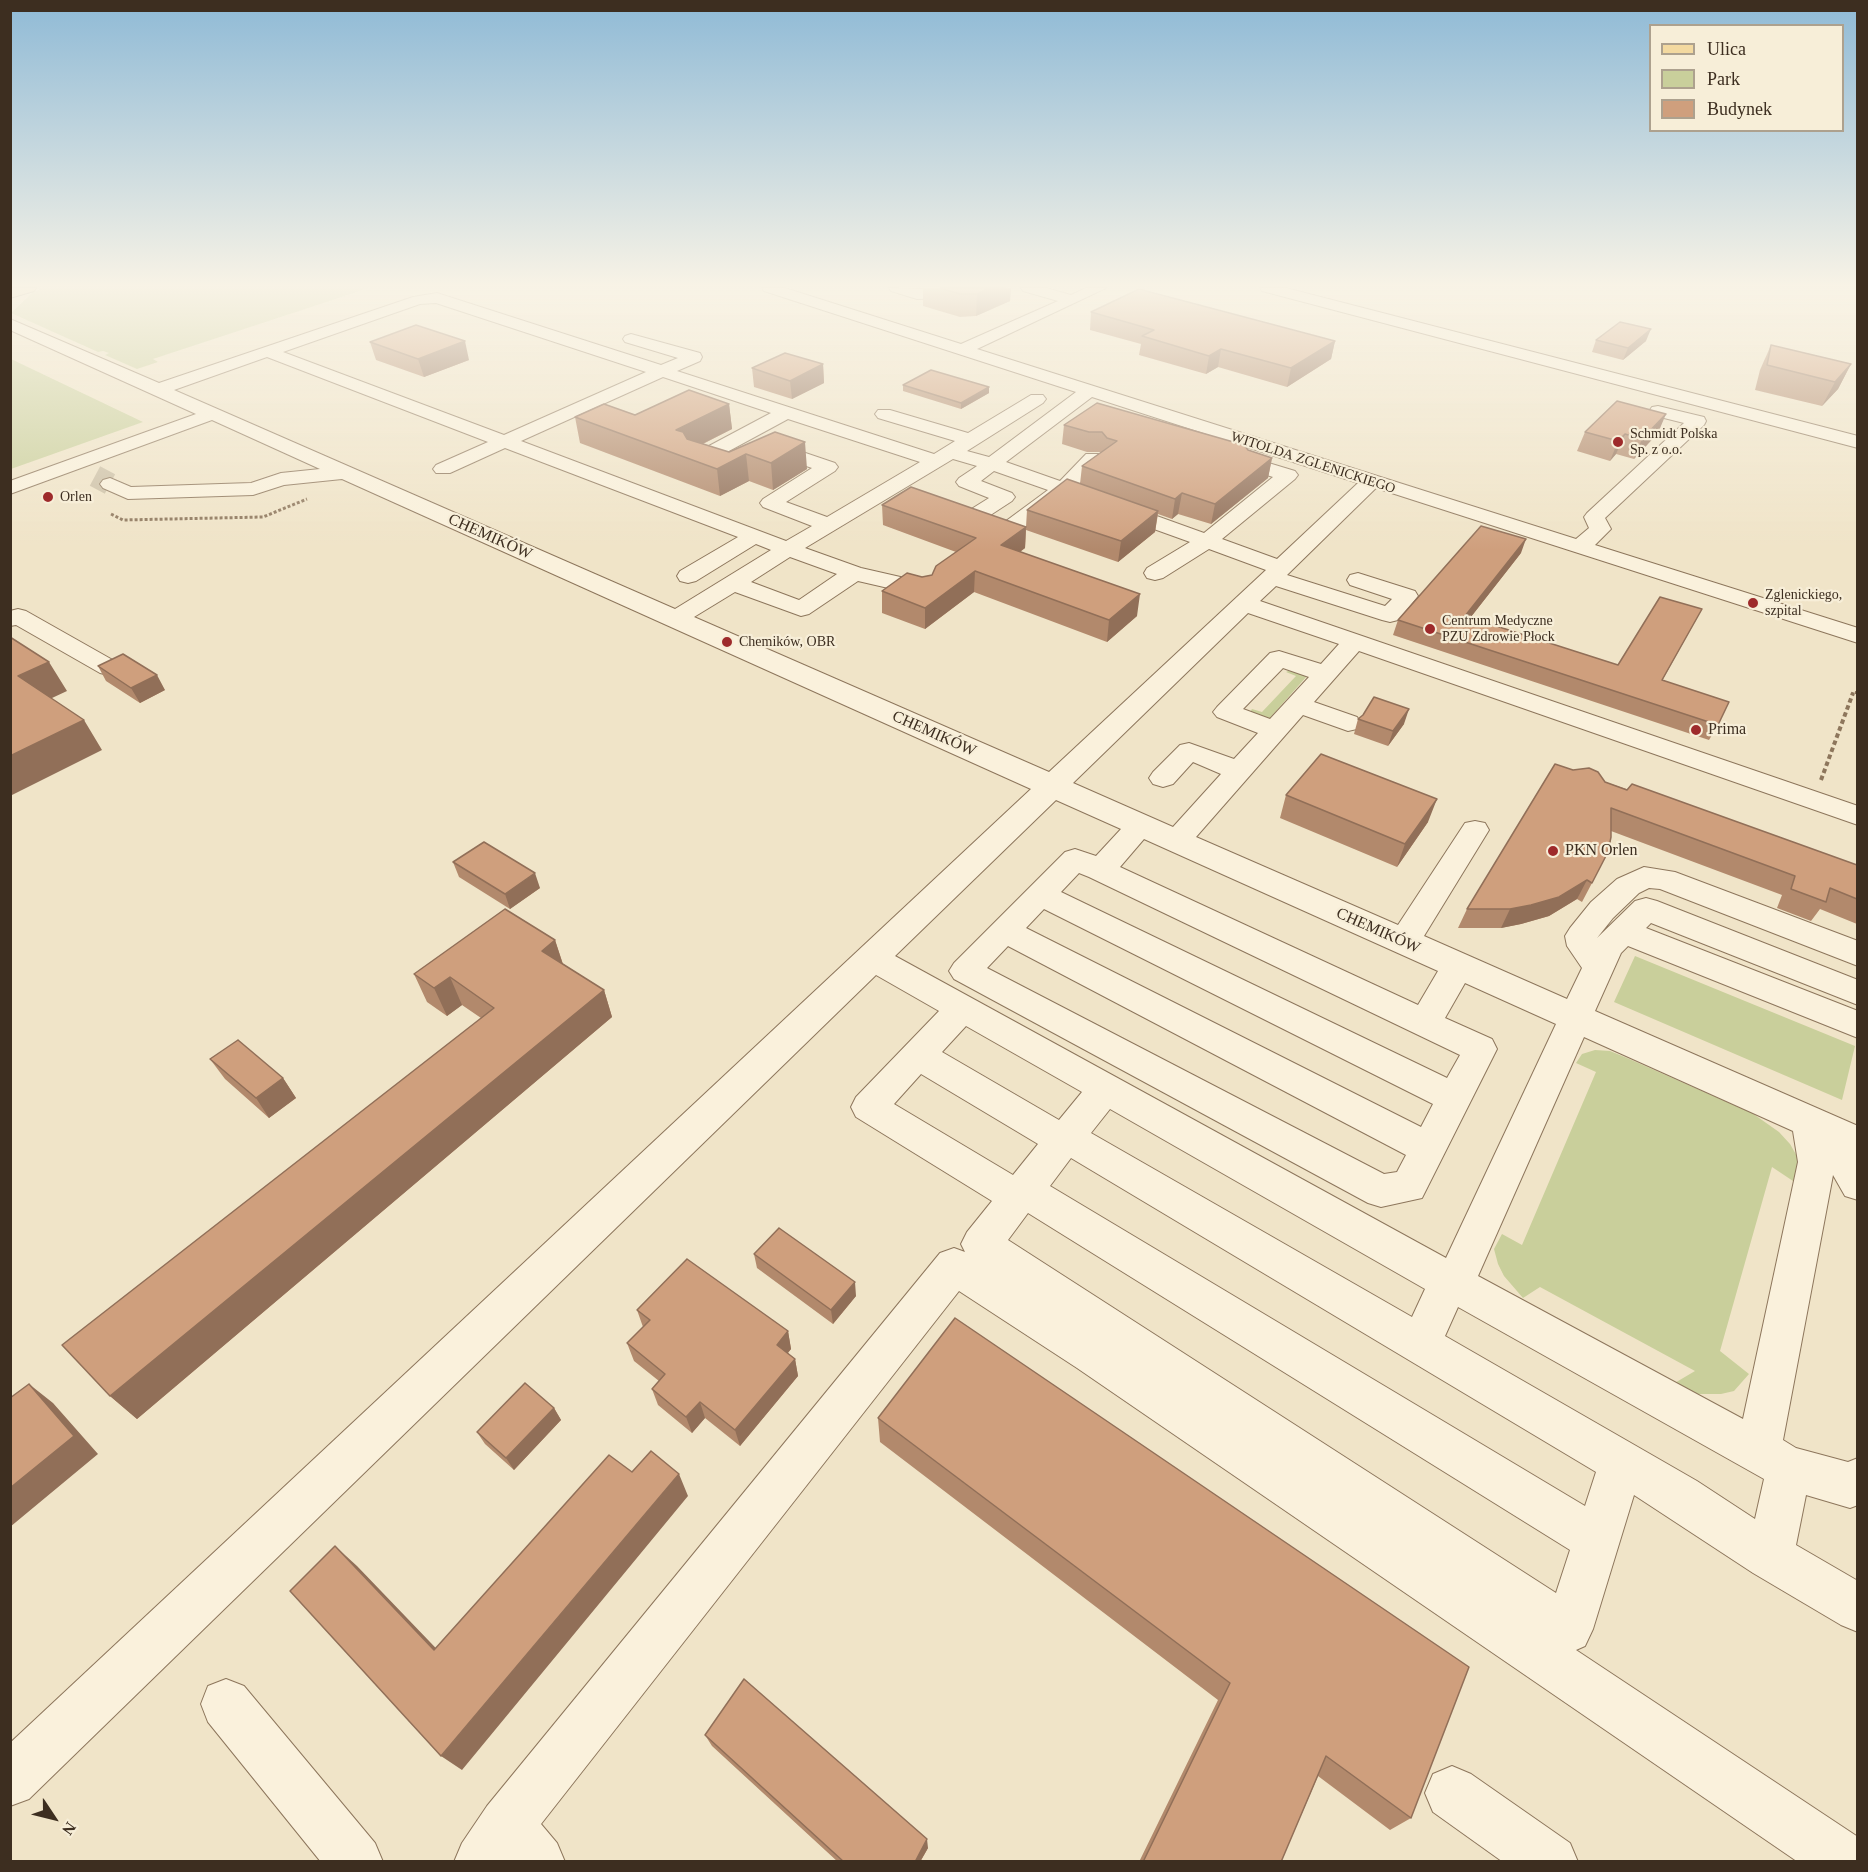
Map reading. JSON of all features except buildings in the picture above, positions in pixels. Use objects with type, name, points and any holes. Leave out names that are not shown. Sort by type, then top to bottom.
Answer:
[{"type":"street","name":"CHEMIKÓW","points":[[124,375],[1854,1142]]},
{"type":"street","points":[[156,390],[198,375]]},
{"type":"street","points":[[332,375],[854,573],[922,589]]},
{"type":"street","points":[[443,469],[652,375]]},
{"type":"street","points":[[675,375],[787,412],[944,456],[992,464],[1207,541],[1277,572],[1390,615],[1407,596],[1358,580]]},
{"type":"street","name":"WITOLDA ZGLENICKIEGO","points":[[1040,375],[1857,636]]},
{"type":"street","points":[[1602,375],[1857,442]]},
{"type":"street","points":[[1089,391],[966,482],[1005,497],[972,517],[1009,529],[1063,489],[1093,458]]},
{"type":"street","points":[[675,619],[1037,399]]},
{"type":"street","points":[[1579,548],[1600,530],[1594,517],[1697,421],[1640,406]]},
{"type":"street","points":[[1068,407],[1090,414]]},
{"type":"street","points":[[787,412],[699,459],[742,465],[776,449],[828,467],[770,503],[828,525]]},
{"type":"street","points":[[10,488],[212,414]]},
{"type":"street","points":[[884,414],[970,440]]},
{"type":"street","points":[[281,478],[306,456]]},
{"type":"street","points":[[1155,573],[1207,541],[1288,475],[1233,458]]},
{"type":"street","points":[[73,465],[128,493],[253,489],[281,478],[344,472]]},
{"type":"street","points":[[10,1780],[1371,482]]},
{"type":"street","points":[[688,576],[755,536]]},
{"type":"street","points":[[733,583],[801,609],[854,573]]},
{"type":"street","points":[[1245,604],[1857,816]]},
{"type":"street","points":[[13,615],[109,668]]},
{"type":"street","points":[[1176,841],[1354,642]]},
{"type":"street","points":[[1275,730],[1226,712],[1279,658],[1326,674]]},
{"type":"street","points":[[1298,705],[1348,723]]},
{"type":"street","points":[[1162,778],[1189,751],[1239,771]]},
{"type":"street","points":[[1100,870],[1141,825]]},
{"type":"street","points":[[1404,942],[1475,830]]},
{"type":"street","points":[[871,957],[956,992],[1382,1191],[1408,1186],[1480,1050],[1075,859],[1003,930],[956,992],[918,1055],[869,1107],[1021,1193],[1597,1540]]},
{"type":"street","points":[[1599,967],[1583,946],[1581,936],[1602,910],[1628,886],[1644,877],[1664,879],[1857,954]]},
{"type":"street","points":[[1039,894],[1455,1098]]},
{"type":"street","points":[[1419,1344],[1452,1282],[1608,947],[1646,909],[1857,993]]},
{"type":"street","points":[[1003,930],[1428,1149]]},
{"type":"street","points":[[1623,930],[1857,1025]]},
{"type":"street","points":[[1425,1023],[1458,966]]},
{"type":"street","points":[[956,992],[1106,1088],[1774,1460],[1850,1485],[1857,1480]]},
{"type":"street","points":[[918,1055],[1681,1497],[1770,1556],[1857,1608]]},
{"type":"street","points":[[1106,1088],[981,1244],[1568,1629],[1622,1463]]},
{"type":"street","points":[[1770,1556],[1774,1460],[1817,1162],[1810,1122]]},
{"type":"street","points":[[1854,1142],[1847,1165],[1857,1184]]},
{"type":"street","points":[[1360,1231],[1382,1191]]},
{"type":"street","points":[[508,1849],[954,1266],[1092,1354],[1847,1862]]},
{"type":"street","points":[[226,1704],[356,1862]]},
{"type":"street","points":[[1452,1794],[1551,1862]]},
{"type":"path","points":[[1814,801],[1853,692],[1857,693]]},
{"type":"green space","points":[[11,375],[45,375],[143,422],[11,469]]},
{"type":"green space","points":[[1292,669],[1307,676],[1268,720],[1250,712],[1252,709],[1262,712],[1296,676],[1286,672]]},
{"type":"green space","points":[[1635,956],[1855,1046],[1842,1100],[1614,1002]]},
{"type":"green space","points":[[1595,1050],[1610,1051],[1752,1113],[1779,1132],[1790,1144],[1798,1158],[1799,1185],[1772,1167],[1720,1351],[1749,1374],[1734,1391],[1721,1394],[1698,1394],[1673,1384],[1695,1371],[1540,1287],[1523,1298],[1504,1276],[1498,1264],[1494,1249],[1502,1234],[1522,1245],[1596,1072],[1576,1063],[1582,1054]]},
{"type":"tunnel","points":[[95,476],[110,484]]},
{"type":"place","name":"Schmidt Polska Sp. z o.o.","points":[[1618,442]]},
{"type":"place","name":"Orlen","points":[[48,497]]},
{"type":"place","name":"Zglenickiego, szpital","points":[[1753,603]]},
{"type":"place","name":"Centrum Medyczne PZU Zdrowie Płock","points":[[1430,629]]},
{"type":"place","name":"Chemików, OBR","points":[[727,642]]},
{"type":"place","name":"Prima","points":[[1696,730]]},
{"type":"place","name":"PKN Orlen","points":[[1553,851]]}]
